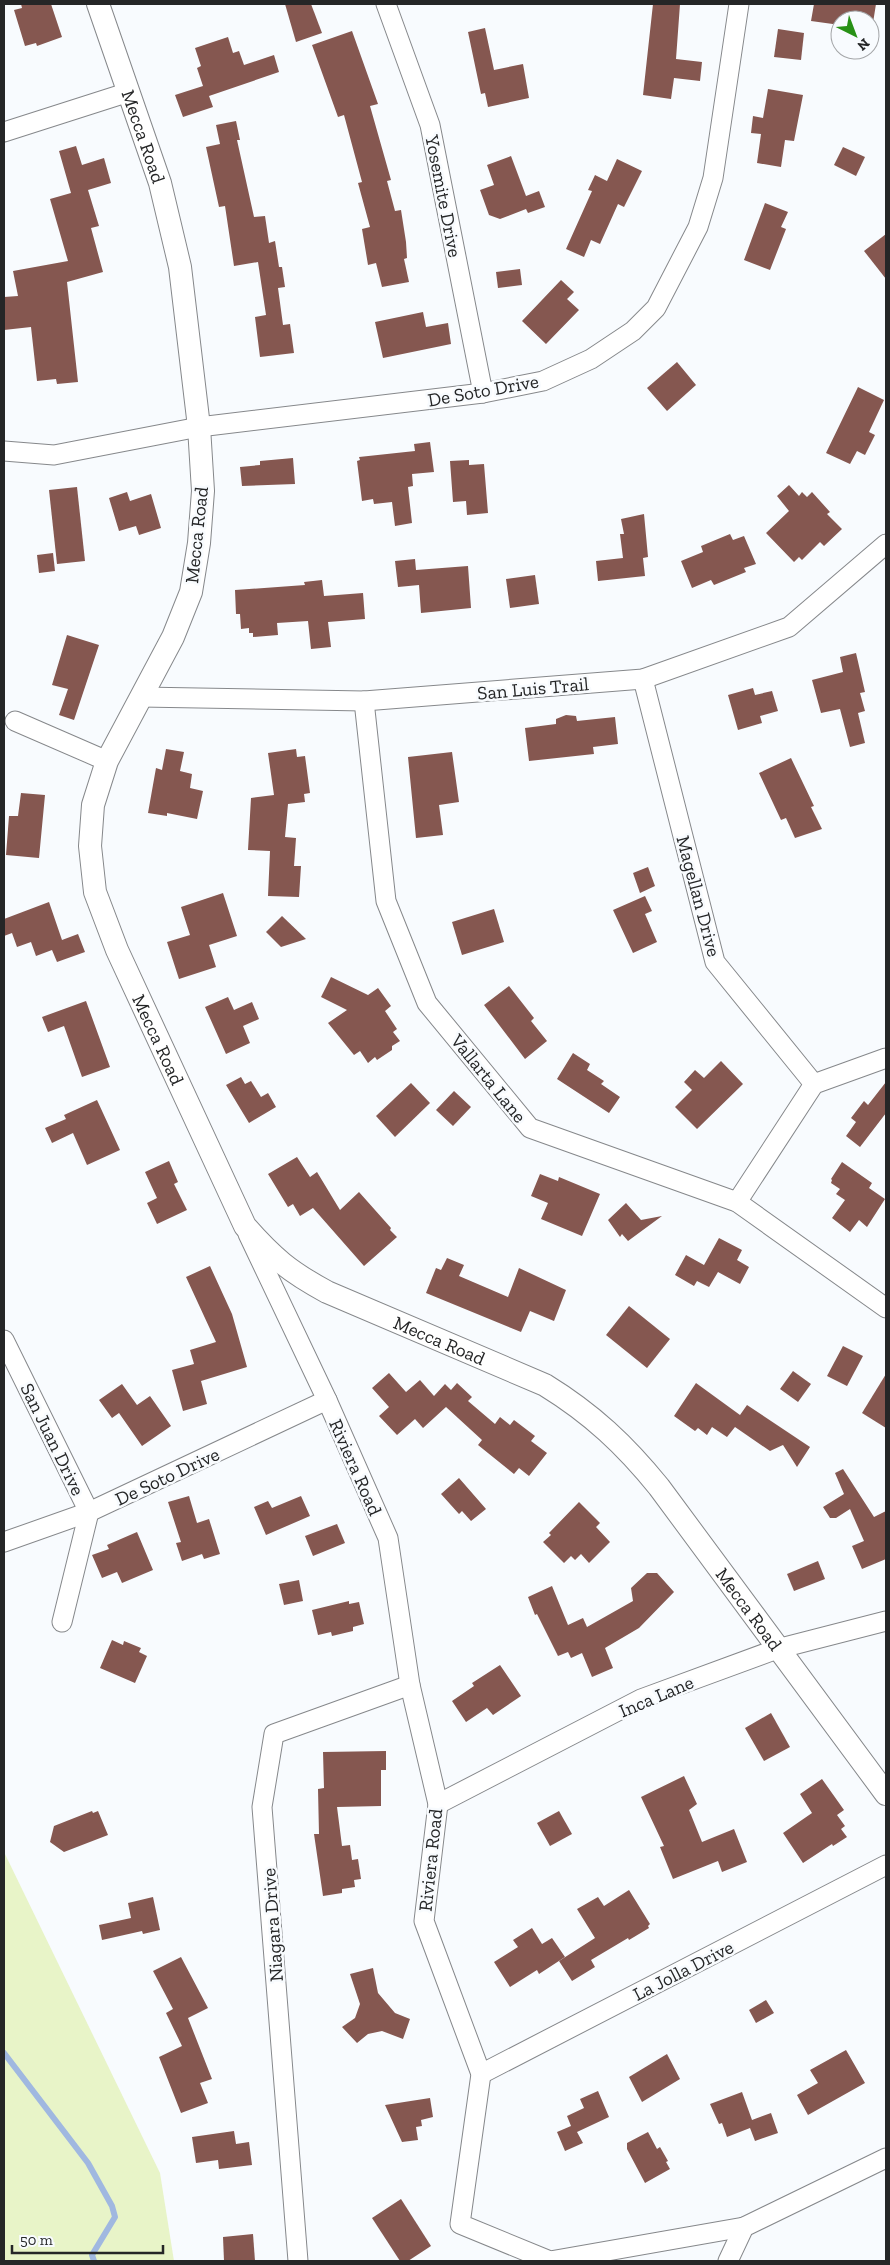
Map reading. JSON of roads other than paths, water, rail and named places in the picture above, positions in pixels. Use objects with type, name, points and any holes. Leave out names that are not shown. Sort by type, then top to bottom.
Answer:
[{"type":"street","name":"Mecca Road","points":[[98,4],[160,183],[180,267],[199,427],[203,491],[200,543],[191,592],[173,637],[108,761],[93,806],[90,846],[95,892],[117,950],[245,1226],[271,1256],[297,1276],[327,1292],[545,1385],[577,1404],[607,1429],[635,1457],[659,1487],[886,1794]]},
{"type":"street","name":"Yosemite Drive","points":[[386,4],[430,125],[483,393]]},
{"type":"street","name":"De Soto Drive","points":[[4,452],[54,456],[199,427],[483,393],[543,381],[591,359],[633,331],[656,308],[698,227],[713,178],[739,4]]},
{"type":"street","points":[[4,132],[128,92]]},
{"type":"street","name":"San Luis Trail","points":[[141,697],[364,701],[643,679],[789,627],[886,544]]},
{"type":"street","name":"Magellan Drive","points":[[643,679],[715,962],[814,1084]]},
{"type":"street","name":"Vallarta Lane","points":[[364,701],[386,901],[427,1003],[530,1128],[737,1202],[886,1308]]},
{"type":"street","points":[[15,722],[108,761]]},
{"type":"street","points":[[737,1202],[814,1084],[886,1058]]},
{"type":"street","name":"Riviera Road","points":[[245,1226],[327,1400],[388,1538],[410,1684],[438,1804],[424,1921],[481,2074],[460,2224],[550,2261],[744,2227]]},
{"type":"street","name":"San Juan Drive","points":[[4,1340],[89,1512]]},
{"type":"street","name":"De Soto Drive","points":[[4,1542],[89,1512],[327,1400]]},
{"type":"street","points":[[62,1622],[89,1512]]},
{"type":"street","name":"Inca Lane","points":[[438,1804],[641,1699],[777,1649],[886,1621]]},
{"type":"street","name":"Niagara Drive","points":[[298,2261],[262,1807],[274,1734],[410,1684]]},
{"type":"street","name":"La Jolla Drive","points":[[481,2074],[886,1866]]},
{"type":"street","points":[[728,2261],[744,2227],[886,2158]]},
{"type":"waterway","points":[[4,2053],[88,2163],[112,2206],[115,2217],[92,2255],[94,2261]]}]
